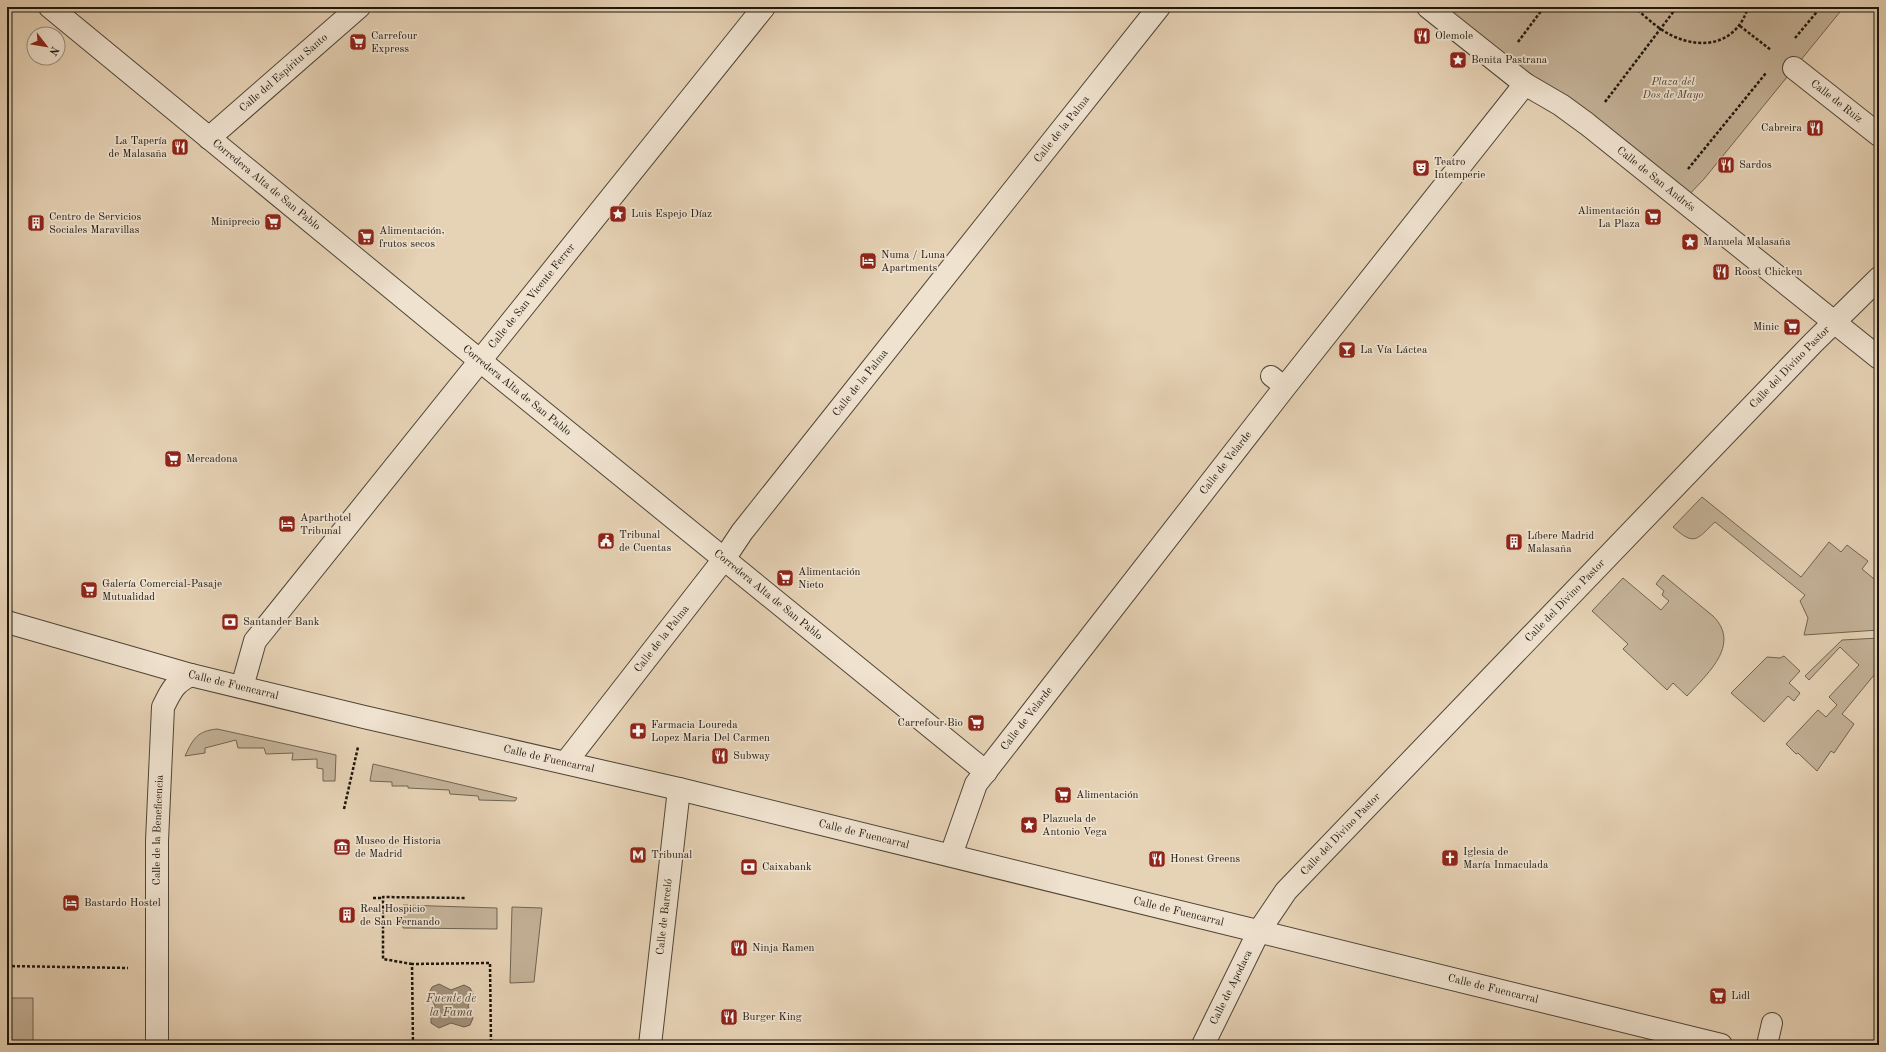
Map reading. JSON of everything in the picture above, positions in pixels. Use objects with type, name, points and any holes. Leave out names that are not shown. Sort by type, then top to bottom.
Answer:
[{"type":"street","name":"Corredera Alta de San Pablo","points":[[50,7],[481,362],[986,772]]},
{"type":"street","name":"Calle del Espíritu Santo","points":[[209,138],[359,7]]},
{"type":"street","name":"Calle de San Vicente Ferrer","points":[[242,687],[256,641],[764,7]]},
{"type":"street","name":"Calle de la Palma","points":[[566,762],[724,559],[742,532],[1159,7]]},
{"type":"street","name":"Calle de San Andrés","points":[[1428,7],[1525,84],[1561,105],[1587,124],[1835,321],[1879,358]]},
{"type":"street","name":"Calle de Ruiz","points":[[1787,62],[1879,135]]},
{"type":"street","name":"Calle de Velarde","points":[[951,855],[976,784],[1278,382],[1525,84]]},
{"type":"street","name":"Calle del Divino Pastor","points":[[1259,931],[1286,891],[1835,321],[1879,278]]},
{"type":"street","name":"Calle de Fuencarral","points":[[7,622],[190,675],[364,717],[566,762],[678,789],[1721,1045]]},
{"type":"street","name":"Calle de la Beneficencia","points":[[157,1045],[157,841],[163,707],[169,694],[178,681],[190,675]]},
{"type":"street","name":"Calle de Barceló","points":[[650,1045],[678,789]]},
{"type":"street","name":"Calle de Apodaca","points":[[1203,1045],[1259,931]]},
{"type":"lane","points":[[1767,1045],[1772,1023]]},
{"type":"path","points":[[1500,65],[1544,7]]},
{"type":"path","points":[[1634,7],[1672,36],[1684,41],[1710,43],[1724,39],[1740,26],[1748,7]]},
{"type":"path","points":[[1587,124],[1678,7]]},
{"type":"path","points":[[1684,174],[1787,62],[1821,7]]},
{"type":"path","points":[[1740,26],[1787,62]]},
{"type":"path","points":[[344,809],[358,747]]},
{"type":"path","points":[[373,898],[466,898]]},
{"type":"path","points":[[383,898],[383,959],[412,964],[490,963],[491,1045]]},
{"type":"path","points":[[412,964],[413,1045]]},
{"type":"path","points":[[7,966],[129,968]]},
{"type":"green space","name":"Plaza del Dos de Mayo","points":[[1428,7],[1844,7],[1704,179],[1683,201]]},
{"type":"green space","points":[[1702,497],[1801,577],[1829,542],[1841,552],[1847,545],[1868,561],[1862,569],[1879,583],[1879,630],[1804,635],[1808,618],[1800,601],[1805,595],[1715,522],[1700,536],[1691,539],[1673,527]]},
{"type":"green space","points":[[1663,575],[1713,616],[1721,627],[1724,638],[1723,649],[1718,659],[1703,679],[1687,696],[1673,683],[1667,690],[1623,649],[1628,644],[1592,611],[1623,578],[1661,610],[1669,601],[1662,595],[1664,591],[1656,584]]},
{"type":"green space","points":[[1879,638],[1879,669],[1842,714],[1854,724],[1834,753],[1831,751],[1817,771],[1786,744],[1818,710],[1826,717],[1837,705],[1829,697],[1859,665],[1840,647],[1809,680],[1805,676],[1842,640]]},
{"type":"green space","points":[[1784,656],[1800,671],[1789,683],[1800,693],[1794,701],[1788,696],[1764,722],[1731,693],[1767,657],[1780,658]]},
{"type":"green space","points":[[217,729],[336,755],[335,781],[323,781],[323,769],[317,768],[317,759],[292,760],[293,753],[266,754],[264,748],[238,748],[236,740],[205,748],[205,753],[185,756],[196,737],[210,730]]},
{"type":"green space","points":[[373,764],[517,798],[515,801],[479,800],[478,796],[450,794],[449,790],[408,788],[408,786],[392,786],[392,782],[370,781]]},
{"type":"green space","points":[[403,905],[497,908],[497,929],[403,928]]},
{"type":"green space","points":[[512,907],[542,908],[534,982],[510,983]]},
{"type":"green space","points":[[7,998],[33,998],[33,1045],[7,1045]]},
{"type":"water","name":"Fuente de la Fama","points":[[439,984],[451,990],[464,985],[470,988],[473,994],[468,1006],[473,1018],[470,1025],[464,1027],[451,1023],[439,1028],[431,1023],[431,1016],[435,1006],[429,993],[432,987]]},
{"type":"place","name":"Olemole","points":[[1422,36]]},
{"type":"place","name":"Carrefour Express","points":[[358,42]]},
{"type":"place","name":"Benita Pastrana","points":[[1458,60]]},
{"type":"place","name":"Cabreira","points":[[1815,128]]},
{"type":"place","name":"La Tapería de Malasaña","points":[[180,147]]},
{"type":"place","name":"Sardos","points":[[1726,165]]},
{"type":"place","name":"Teatro Intemperie","points":[[1421,168]]},
{"type":"place","name":"Luis Espejo Díaz","points":[[618,214]]},
{"type":"place","name":"Alimentación La Plaza","points":[[1653,217]]},
{"type":"place","name":"Miniprecio","points":[[273,222]]},
{"type":"place","name":"Centro de Servicios Sociales Maravillas","points":[[36,223]]},
{"type":"place","name":"Alimentación, frutos secos","points":[[366,237]]},
{"type":"place","name":"Manuela Malasaña","points":[[1690,242]]},
{"type":"place","name":"Numa / Luna Apartments","points":[[868,261]]},
{"type":"place","name":"Roost Chicken","points":[[1721,272]]},
{"type":"place","name":"Minic","points":[[1792,327]]},
{"type":"place","name":"La Vía Láctea","points":[[1347,350]]},
{"type":"place","name":"Mercadona","points":[[173,459]]},
{"type":"place","name":"Aparthotel Tribunal","points":[[287,524]]},
{"type":"place","name":"Tribunal de Cuentas","points":[[606,541]]},
{"type":"place","name":"Líbere Madrid Malasaña","points":[[1514,542]]},
{"type":"place","name":"Alimentación Nieto","points":[[785,578]]},
{"type":"place","name":"Galería Comercial-Pasaje Mutualidad","points":[[89,590]]},
{"type":"place","name":"Santander Bank","points":[[230,622]]},
{"type":"place","name":"Carrefour Bio","points":[[976,723]]},
{"type":"place","name":"Farmacia Loureda Lopez Maria Del Carmen","points":[[638,731]]},
{"type":"place","name":"Subway","points":[[720,756]]},
{"type":"place","name":"Alimentación","points":[[1063,795]]},
{"type":"place","name":"Plazuela de Antonio Vega","points":[[1029,825]]},
{"type":"place","name":"Museo de Historia de Madrid","points":[[342,847]]},
{"type":"place","name":"Tribunal","points":[[638,855]]},
{"type":"place","name":"Iglesia de María Inmaculada","points":[[1450,858]]},
{"type":"place","name":"Honest Greens","points":[[1157,859]]},
{"type":"place","name":"Caixabank","points":[[749,867]]},
{"type":"place","name":"Bastardo Hostel","points":[[71,903]]},
{"type":"place","name":"Real Hospicio de San Fernando","points":[[347,915]]},
{"type":"place","name":"Ninja Ramen","points":[[739,948]]},
{"type":"place","name":"Lidl","points":[[1718,996]]},
{"type":"place","name":"Burger King","points":[[729,1017]]}]
